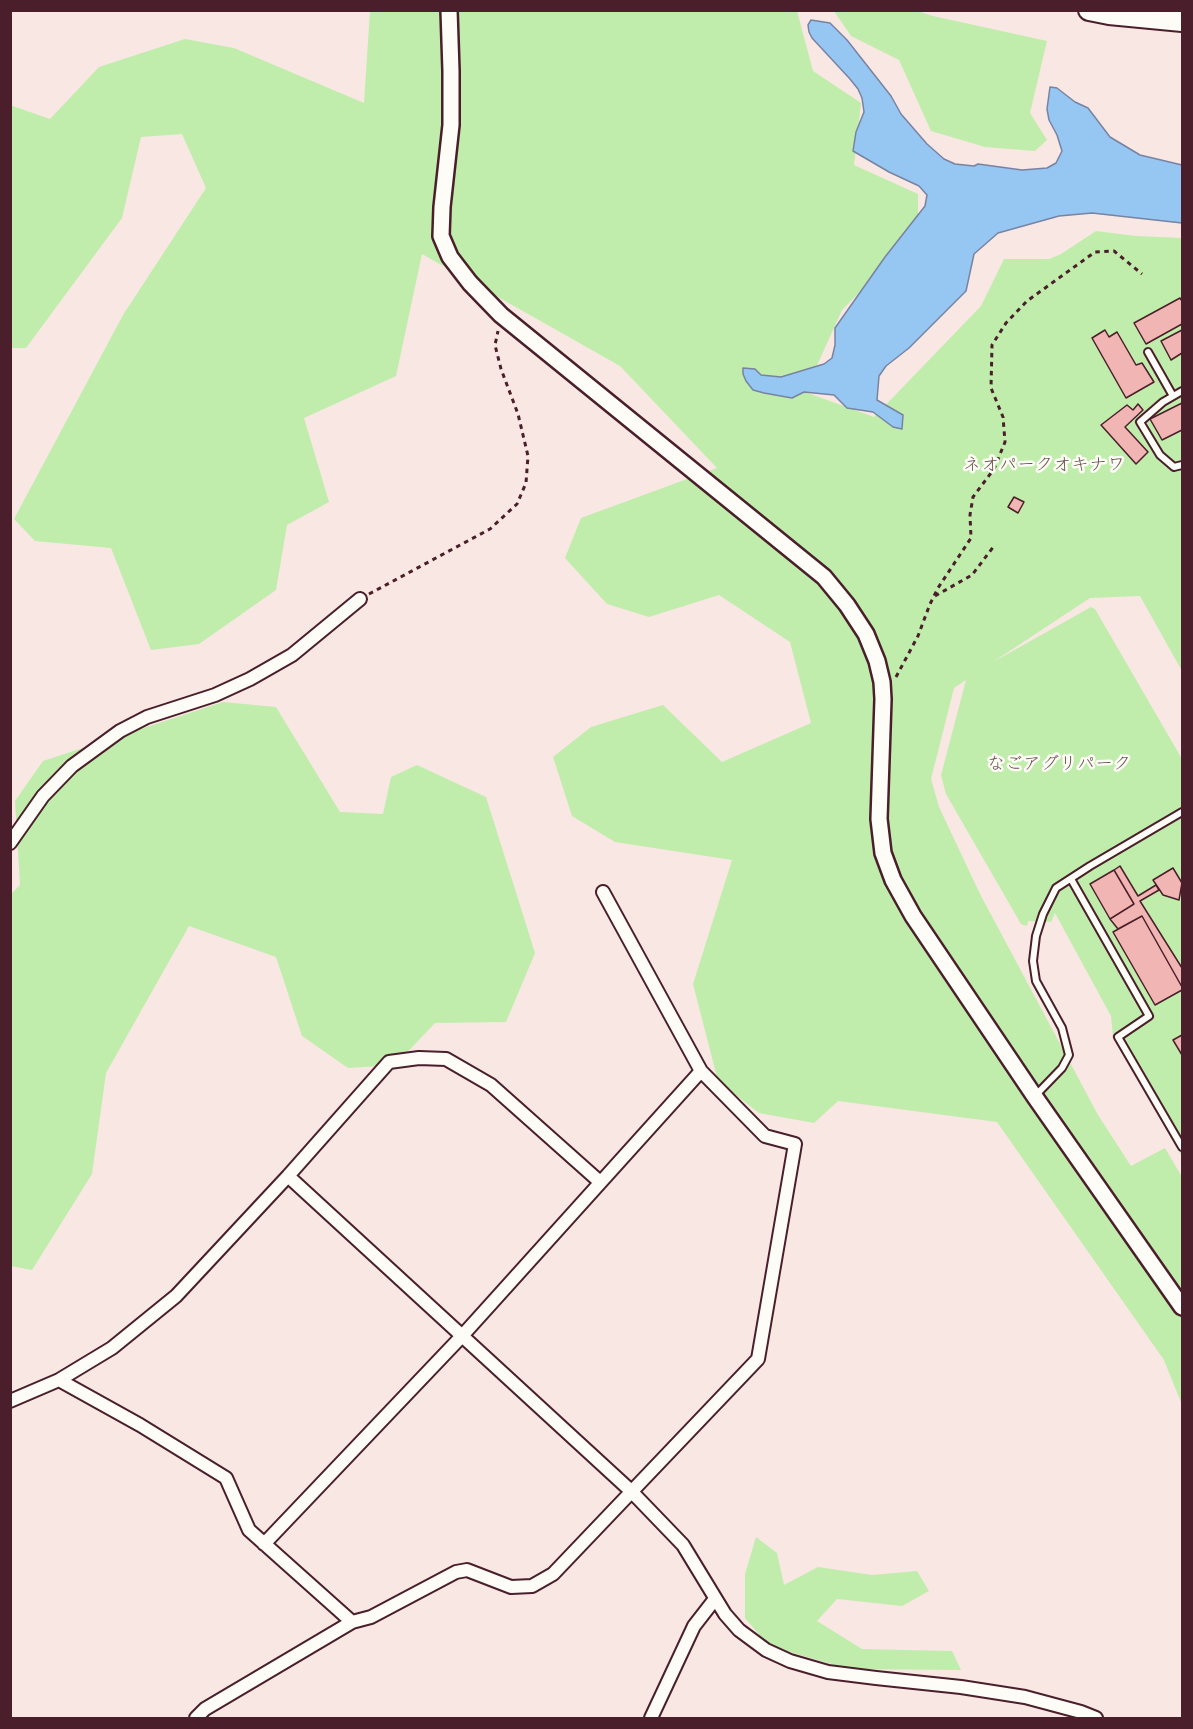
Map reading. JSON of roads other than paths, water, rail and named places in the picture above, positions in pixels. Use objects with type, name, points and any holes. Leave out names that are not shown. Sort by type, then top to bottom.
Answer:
[{"type":"highway","points":[[1089,10],[1182,21]]},
{"type":"street","points":[[449,10],[452,71],[451,125],[441,236],[450,257],[470,283],[501,315],[824,577],[847,605],[866,634],[877,661],[882,682],[879,819],[883,853],[893,880],[913,916],[1035,1097],[1182,1307]]},
{"type":"street","points":[[10,843],[43,796],[72,766],[120,731],[147,717],[215,695],[250,679],[292,655],[360,599]]},
{"type":"street","points":[[196,1719],[205,1709],[352,1622],[370,1617],[456,1572],[467,1570],[511,1587],[532,1586],[553,1574],[758,1359],[795,1144],[765,1136],[701,1071],[603,891]]},
{"type":"street","points":[[10,1401],[58,1380],[112,1348],[176,1296],[288,1176],[388,1062],[419,1058],[446,1059],[491,1085],[600,1182]]},
{"type":"street","points":[[264,1544],[462,1336],[701,1071]]},
{"type":"street","points":[[288,1176],[631,1491],[683,1545],[714,1599],[739,1630],[766,1650],[790,1661],[828,1672],[961,1687],[1025,1697],[1081,1712],[1096,1719]]},
{"type":"street","points":[[58,1380],[140,1425],[226,1478],[249,1530],[352,1622]]},
{"type":"street","points":[[651,1719],[694,1626],[714,1599]]},
{"type":"lane","points":[[1148,352],[1173,396]]},
{"type":"lane","points":[[1182,391],[1163,402],[1140,422],[1160,455],[1174,467],[1182,465]]},
{"type":"lane","points":[[1035,1097],[1062,1068],[1069,1055],[1062,1028],[1036,981],[1033,961],[1036,936],[1043,914],[1056,888],[1182,812]]},
{"type":"lane","points":[[1071,879],[1149,1016],[1118,1037],[1182,1147]]},
{"type":"water","points":[[811,20],[830,23],[847,40],[891,96],[901,114],[927,144],[944,159],[955,164],[974,166],[978,164],[1022,170],[1047,168],[1056,163],[1062,151],[1049,120],[1047,109],[1050,87],[1057,88],[1075,102],[1088,108],[1110,137],[1140,155],[1182,165],[1182,223],[1092,213],[1059,216],[998,233],[974,254],[966,291],[909,348],[886,366],[879,376],[877,400],[903,415],[902,429],[893,427],[873,412],[847,408],[834,395],[804,392],[792,398],[753,390],[746,381],[743,368],[755,369],[761,375],[781,377],[824,364],[832,358],[835,328],[885,257],[925,206],[927,195],[919,186],[853,151],[856,132],[864,112],[862,98],[850,79],[812,38],[808,25]]},
{"type":"park label","name":"ネオパークオキナワ","points":[[1044,468]]},
{"type":"park label","name":"なごアグリパーク","points":[[1059,767]]}]
